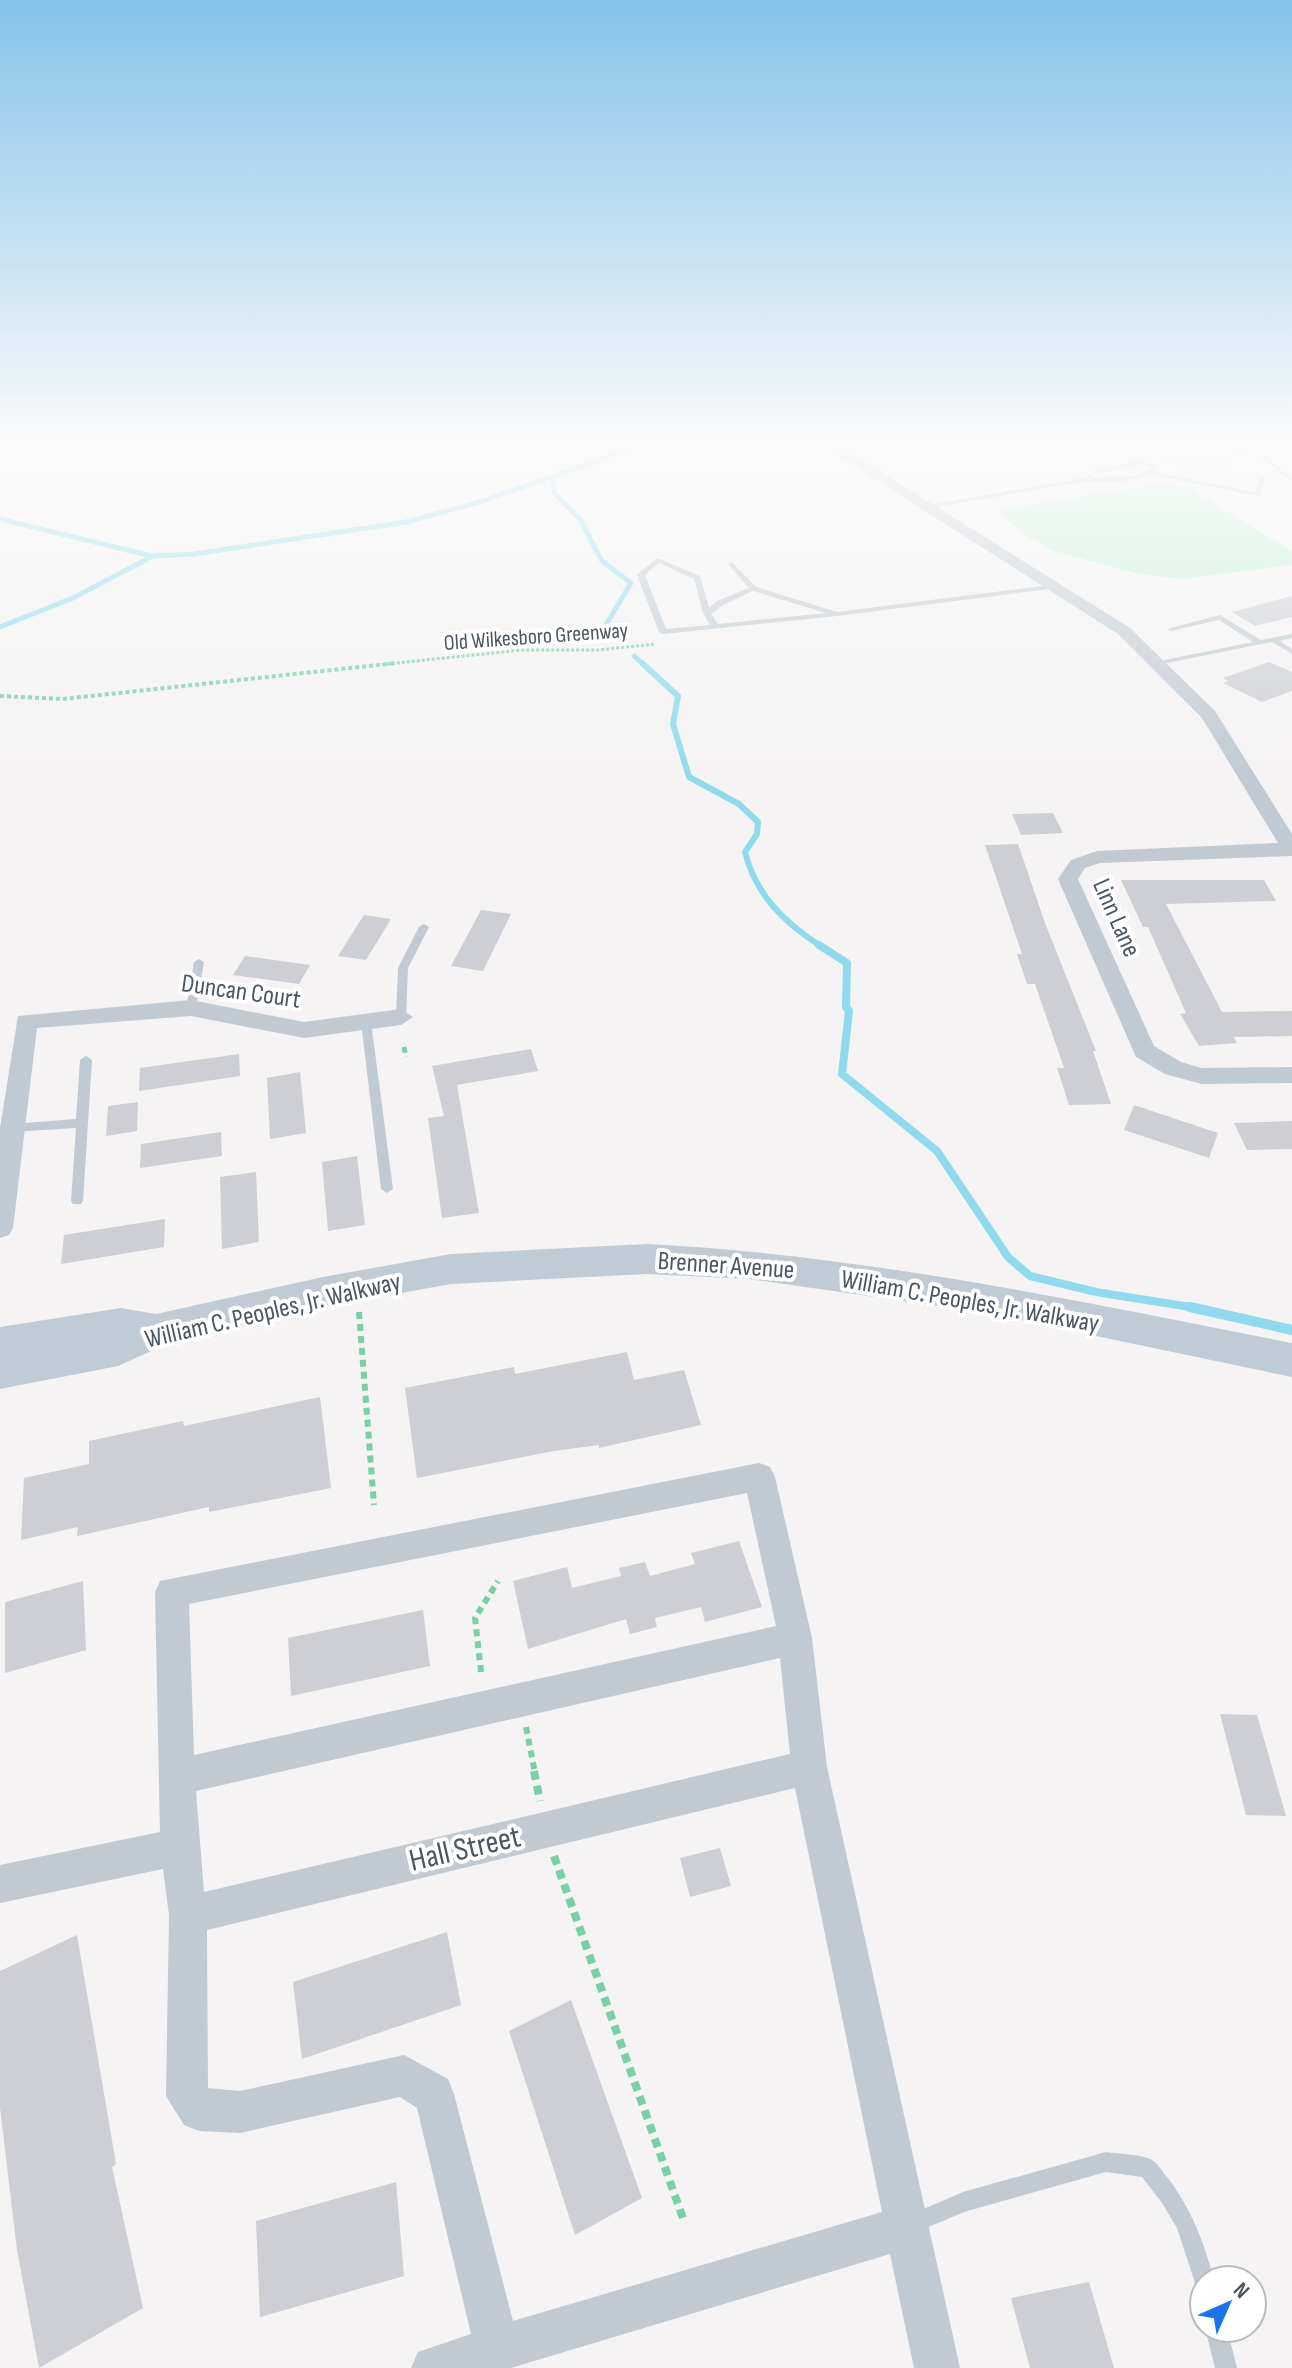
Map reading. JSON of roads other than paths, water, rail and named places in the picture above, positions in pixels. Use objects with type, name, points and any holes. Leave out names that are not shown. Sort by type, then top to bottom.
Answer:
[{"type":"street","points":[[1008,556],[1124,631],[1160,663],[1209,715],[1234,751],[1292,850]]},
{"type":"street","name":"Linn Lane","points":[[1292,850],[1097,857],[1078,864],[1068,879],[1144,1051],[1173,1068],[1202,1076],[1292,1075]]},
{"type":"street","name":"Duncan Court","points":[[12,1128],[26,1021],[191,1008],[304,1030],[401,1017]]},
{"type":"street","points":[[0,1228],[12,1128]]},
{"type":"street","name":"Brenner Avenue","points":[[0,1372],[118,1350],[158,1330],[323,1292],[451,1269],[647,1259],[749,1264],[986,1298],[1292,1360]]},
{"type":"street","name":"Brenner Avenue","points":[[0,1343],[121,1324],[158,1330]]},
{"type":"street","points":[[500,2358],[441,2115],[433,2094],[404,2076],[240,2112],[199,2110],[187,2096],[188,1915],[179,1847],[172,1592],[759,1477],[795,1638],[809,1767],[937,2368]]},
{"type":"street","points":[[177,1777],[795,1638]]},
{"type":"street","name":"Hall Street","points":[[188,1915],[809,1767]]},
{"type":"street","points":[[0,1884],[179,1847]]},
{"type":"street","points":[[434,2368],[500,2358],[906,2227]]},
{"type":"lane","points":[[715,626],[707,613],[697,578],[658,560],[641,575],[663,632],[837,614],[1057,586]]},
{"type":"lane","points":[[732,564],[753,589],[837,614]]},
{"type":"lane","points":[[707,613],[720,603],[753,589]]},
{"type":"lane","points":[[1171,629],[1220,617],[1260,643]]},
{"type":"lane","points":[[1160,663],[1292,636]]},
{"type":"lane","points":[[1273,640],[1292,652]]},
{"type":"lane","points":[[401,1017],[403,968],[424,927]]},
{"type":"lane","points":[[191,1008],[199,962]]},
{"type":"lane","points":[[366,1022],[387,1189]]},
{"type":"lane","points":[[77,1201],[86,1060]]},
{"type":"lane","points":[[12,1128],[82,1123]]},
{"type":"lane","points":[[906,2227],[963,2202],[1106,2162],[1147,2168],[1176,2203],[1191,2231],[1199,2264]]},
{"type":"lane","points":[[1220,2344],[1226,2368]]},
{"type":"waterway","points":[[149,556],[162,556]]},
{"type":"waterway","points":[[599,556],[631,583],[603,630]]},
{"type":"waterway","points":[[0,627],[73,598],[151,557]]},
{"type":"waterway","points":[[634,656],[644,665]]},
{"type":"waterway","points":[[642,663],[678,696],[673,724],[689,777],[739,804],[758,822],[757,834],[745,852],[756,882],[784,918],[821,946]]},
{"type":"waterway","points":[[821,946],[847,963],[846,1007],[849,1011],[842,1074],[937,1151],[1008,1257],[1030,1276],[1096,1292],[1203,1309]]},
{"type":"waterway","points":[[1190,1307],[1292,1330]]}]
